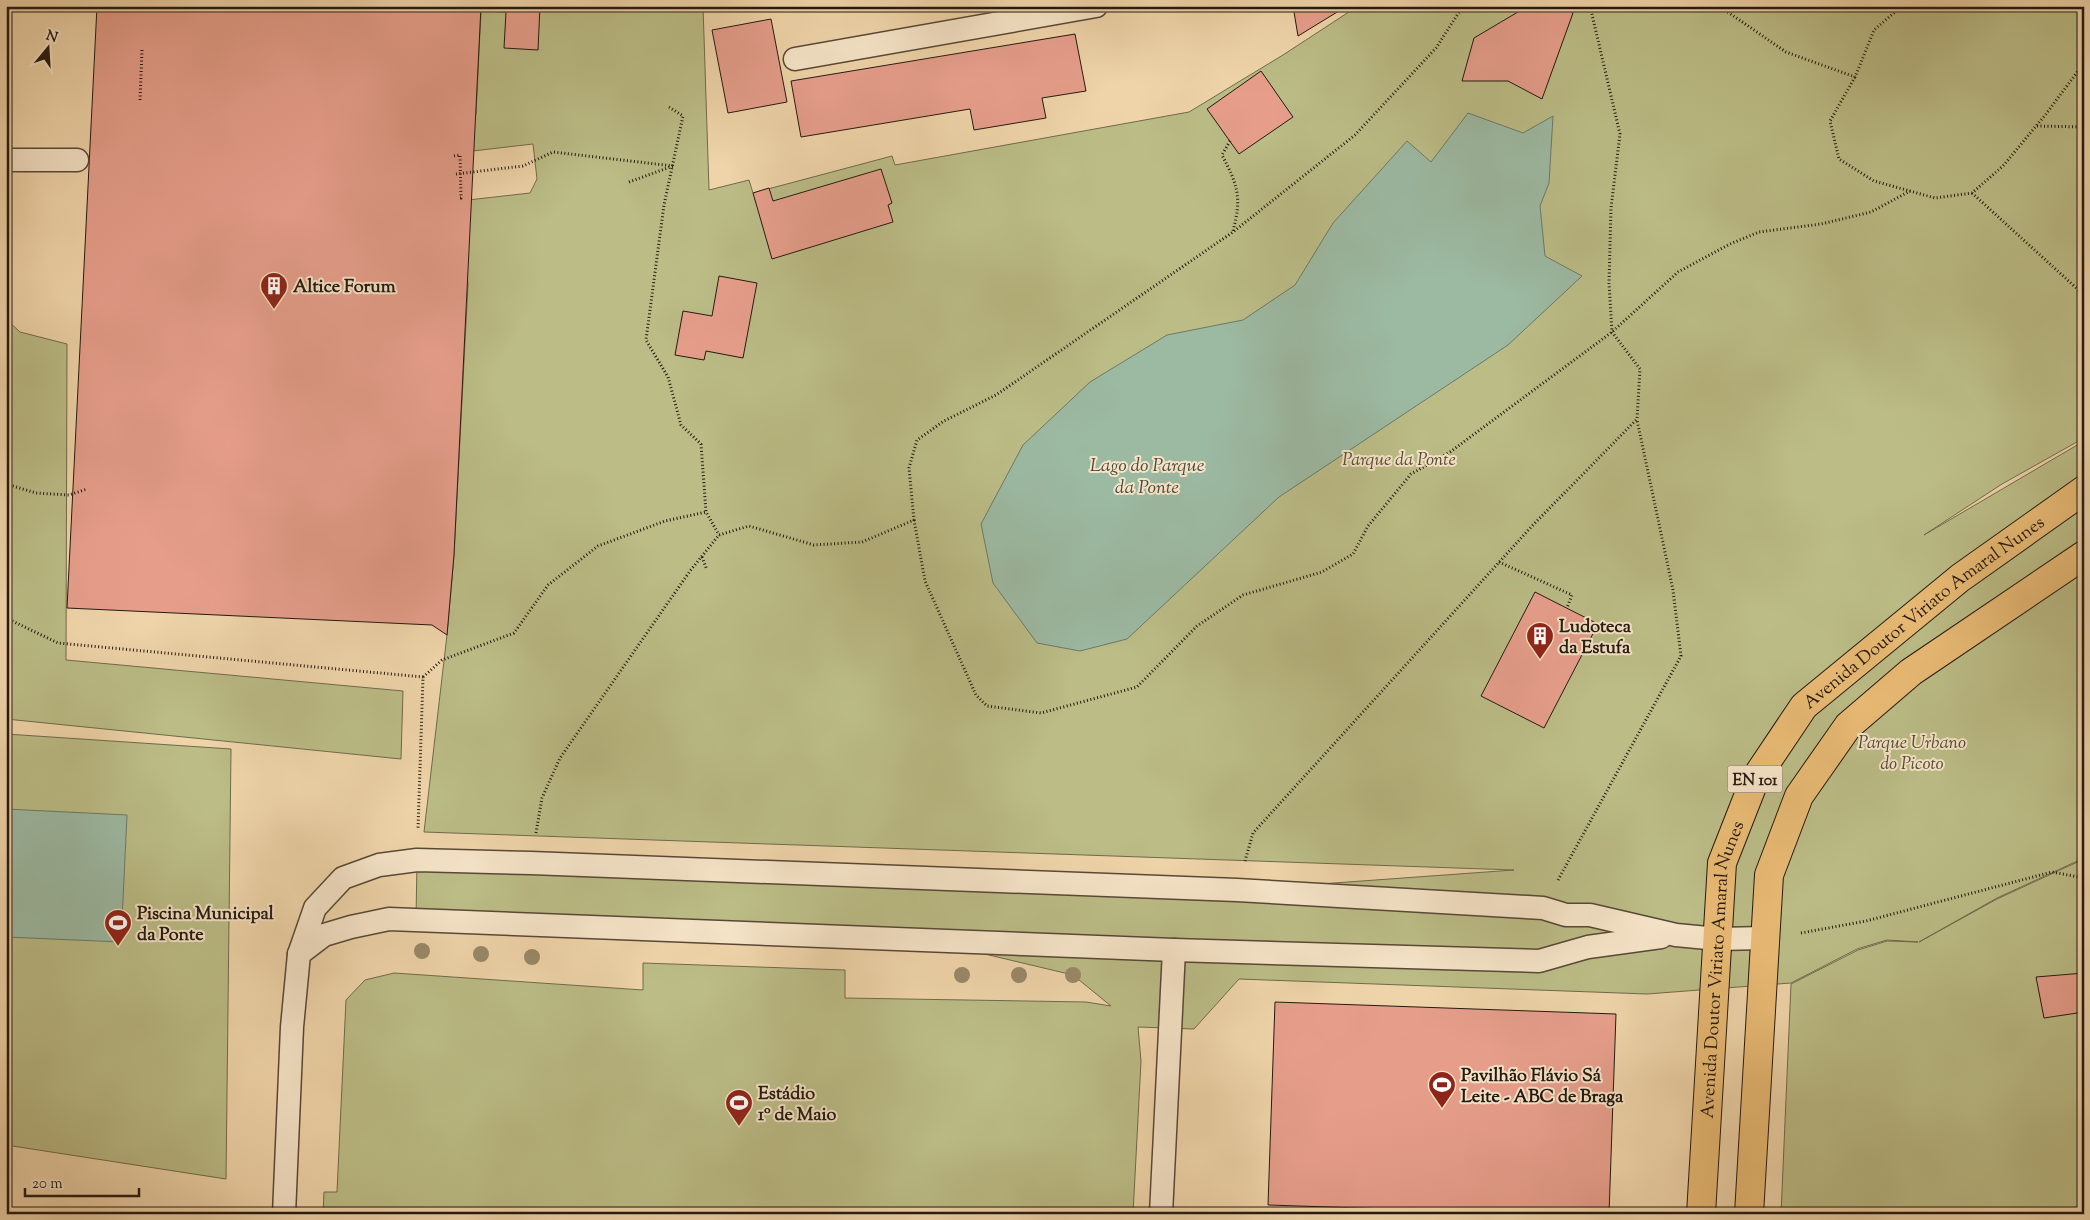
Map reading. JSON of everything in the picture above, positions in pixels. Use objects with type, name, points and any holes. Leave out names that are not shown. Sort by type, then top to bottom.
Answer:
[{"type":"main road","name":"Avenida Doutor Viriato Amaral Nunes","points":[[1701,1214],[1722,863],[1756,779],[1804,706],[1960,578],[2084,490]]},
{"type":"main road","name":"Avenida Doutor Viriato Amaral Nunes","points":[[1749,1214],[1769,875],[1799,796],[1848,726],[1911,672],[2084,555]]},
{"type":"lane","points":[[794,59],[1096,6]]},
{"type":"lane","points":[[6,160],[77,160]]},
{"type":"lane","points":[[284,1214],[292,1027],[299,954],[315,908],[343,878],[379,865],[417,860],[532,862],[1237,890],[1542,908],[1566,915],[1590,915],[1676,935],[1718,939],[1765,938]]},
{"type":"lane","points":[[299,954],[324,935],[351,926],[389,919],[1174,950],[1539,961],[1588,947],[1676,935]]},
{"type":"lane","points":[[1160,1214],[1174,950]]},
{"type":"path","points":[[1463,6],[1436,48],[1355,135],[1233,232],[996,395],[944,421],[918,440],[909,468],[914,520],[925,581],[976,695],[987,706],[1041,713],[1137,686],[1197,626],[1243,595],[1322,572],[1353,554],[1368,526],[1411,474],[1450,452],[1612,332],[1678,272],[1730,244],[1759,232],[1821,224],[1871,212],[1910,191]]},
{"type":"path","points":[[1542,908],[1681,656],[1673,590],[1637,419],[1640,369],[1612,332],[1609,283],[1611,208],[1620,134],[1590,6]]},
{"type":"path","points":[[1719,6],[1786,52],[1855,77]]},
{"type":"path","points":[[1902,6],[1874,30],[1855,77],[1830,121],[1838,159],[1874,181],[1935,198],[1972,193],[2002,166],[2036,126],[2084,63]]},
{"type":"path","points":[[140,100],[142,50]]},
{"type":"path","points":[[669,107],[683,116],[664,205],[646,340],[668,377],[681,425],[701,444],[706,512],[719,535]]},
{"type":"path","points":[[2036,126],[2084,127]]},
{"type":"path","points":[[1230,141],[1222,155],[1236,183],[1238,210],[1233,232]]},
{"type":"path","points":[[458,174],[523,166],[553,152],[673,166]]},
{"type":"path","points":[[454,156],[460,155],[458,174],[461,198],[459,198]]},
{"type":"path","points":[[455,164],[460,163]]},
{"type":"path","points":[[629,182],[673,166]]},
{"type":"path","points":[[1972,193],[2084,295]]},
{"type":"path","points":[[1237,890],[1253,833],[1532,526],[1637,419]]},
{"type":"path","points":[[6,484],[36,493],[69,495],[87,489]]},
{"type":"path","points":[[417,860],[423,677],[442,660],[514,633],[548,585],[598,546],[665,521],[706,512]]},
{"type":"path","points":[[532,862],[542,798],[560,758],[701,556],[719,535],[749,526],[814,545],[862,542],[914,520]]},
{"type":"path","points":[[701,556],[707,570]]},
{"type":"path","points":[[1499,562],[1572,595],[1567,608]]},
{"type":"path","points":[[6,618],[58,643],[423,677]]},
{"type":"path","points":[[1801,933],[1866,921],[2052,872],[2084,878]]},
{"type":"green space","name":"Parque da Ponte","points":[[495,6],[703,6],[709,190],[749,180],[753,193],[892,156],[895,165],[1189,112],[1283,55],[1358,6],[2084,6],[2084,438],[2002,484],[1924,535],[2084,441],[2084,858],[1997,898],[1919,942],[1997,899],[2084,859],[2084,1214],[1781,1214],[1791,984],[1858,950],[1887,941],[1918,942],[1887,940],[1857,949],[1791,983],[1647,994],[1239,979],[1194,1029],[1138,1027],[1141,1061],[1133,1214],[323,1214],[324,1192],[337,1192],[346,1000],[365,980],[394,973],[643,990],[643,963],[845,970],[845,998],[1086,1002],[1111,1006],[1073,975],[926,940],[416,919],[417,860],[1237,890],[1514,870],[424,832],[447,635],[454,555],[468,284],[459,201],[530,193],[537,179],[533,144],[464,152],[476,114],[481,11]]},
{"type":"green space","points":[[6,319],[20,332],[67,344],[66,660],[403,691],[401,759],[6,719]]},
{"type":"green space","name":"Piscina Municipal da Ponte","points":[[6,734],[231,749],[226,1179],[6,1145]]},
{"type":"water","name":"Lago do Parque da Ponte","points":[[1468,113],[1523,133],[1553,116],[1549,183],[1540,206],[1545,256],[1582,276],[1508,345],[1279,497],[1127,639],[1080,651],[1037,643],[993,583],[981,524],[1023,445],[1090,382],[1167,335],[1243,320],[1295,285],[1333,223],[1407,141],[1431,162]]},
{"type":"water","points":[[6,809],[127,815],[121,942],[6,937]]},
{"type":"building","name":"Altice Forum","points":[[97,6],[481,6],[454,555],[447,635],[432,625],[67,608]]},
{"type":"building","points":[[481,6],[540,6],[538,50],[504,48],[506,12],[481,11]]},
{"type":"building","points":[[1293,6],[1347,6],[1298,36]]},
{"type":"building","points":[[1528,6],[1561,6],[1573,13],[1542,99],[1508,81],[1462,81],[1474,38]]},
{"type":"building","points":[[771,19],[787,102],[728,113],[712,30]]},
{"type":"building","points":[[1075,34],[1086,91],[1042,98],[1046,118],[974,130],[970,109],[801,137],[791,81]]},
{"type":"building","points":[[1261,71],[1293,117],[1239,154],[1207,109]]},
{"type":"building","points":[[881,169],[892,203],[888,205],[893,222],[772,259],[753,193],[769,188],[773,201]]},
{"type":"building","points":[[719,276],[757,283],[743,358],[706,351],[704,360],[675,355],[683,311],[712,316]]},
{"type":"building","name":"Ludoteca da Estufa","points":[[1535,592],[1598,624],[1544,728],[1481,696]]},
{"type":"building","points":[[2084,973],[2084,1012],[2044,1018],[2036,977]]},
{"type":"building","name":"Pavilhão Flávio Sá Leite - ABC de Braga","points":[[1275,1002],[1616,1014],[1609,1214],[1544,1214],[1268,1205]]},
{"type":"place","name":"Altice Forum","points":[[274,310]]},
{"type":"place","name":"Ludoteca da Estufa","points":[[1540,660]]},
{"type":"place","name":"Piscina Municipal da Ponte","points":[[118,947]]},
{"type":"place","name":"Pavilhão Flávio Sá Leite - ABC de Braga","points":[[1442,1109]]},
{"type":"place","name":"Estádio 1º de Maio","points":[[739,1127]]},
{"type":"park label","name":"Parque Urbano do Picoto","points":[[1912,752]]}]
